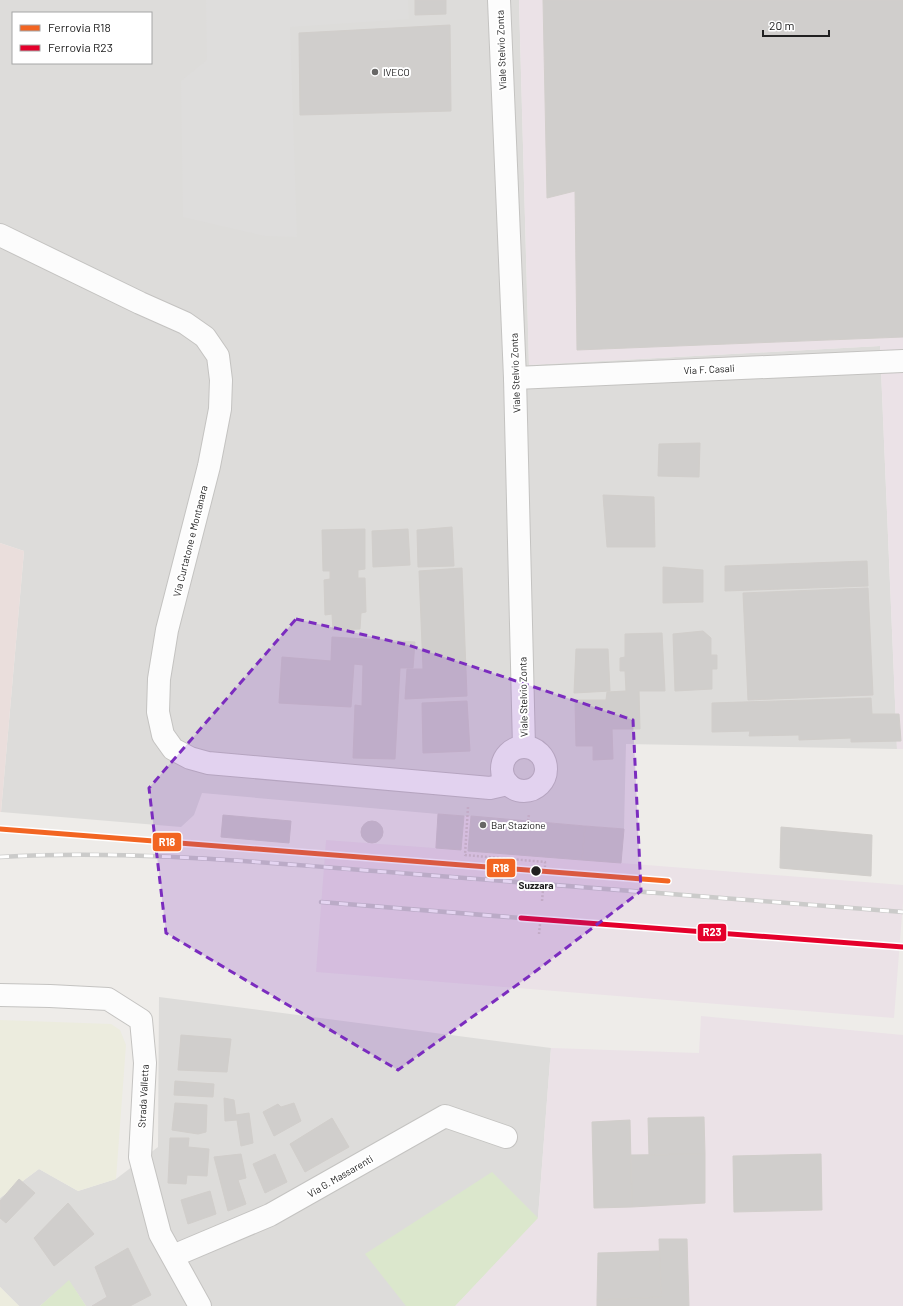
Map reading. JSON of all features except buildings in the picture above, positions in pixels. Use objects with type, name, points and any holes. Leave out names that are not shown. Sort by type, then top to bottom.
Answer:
[{"type":"street","name":"Viale Stelvio Zonta","points":[[499,0],[516,378],[524,747]]},
{"type":"street","name":"Via Curtatone e Montanara","points":[[0,235],[140,303],[185,323],[205,337],[218,356],[221,380],[220,409],[209,466],[167,630],[159,679],[158,712],[163,735],[173,750],[190,758],[208,763],[490,788],[508,784]]},
{"type":"street","name":"Via F. Casali","points":[[516,378],[903,360]]},
{"type":"street","points":[[516,748],[531,748],[542,757],[546,771],[544,778],[539,784],[527,791],[513,788],[508,784],[504,778],[502,764],[510,751],[516,748]]},
{"type":"street","name":"Strada Valletta","points":[[0,995],[108,999],[141,1020],[145,1063],[140,1157],[160,1234],[200,1306]]},
{"type":"street","name":"Via G. Massarenti","points":[[173,1256],[270,1215],[445,1116],[506,1137]]},
{"type":"path","points":[[470,786],[465,855],[545,862],[545,867]]},
{"type":"path","points":[[528,821],[529,814]]},
{"type":"path","points":[[542,901],[543,890]]},
{"type":"path","points":[[539,934],[540,924]]},
{"type":"highlighted area","points":[[296,619],[408,645],[633,720],[641,891],[528,977],[398,1070],[166,933],[149,788]]},
{"type":"shaded area","points":[[0,0],[519,0],[529,365],[880,346],[897,749],[626,744],[624,829],[202,793],[194,815],[181,827],[1,812],[24,551],[0,543]]},
{"type":"shaded area","points":[[206,0],[408,0],[409,19],[290,27],[297,237],[265,236],[183,217],[181,81],[207,60]]},
{"type":"shaded area","points":[[519,0],[903,0],[903,749],[897,749],[880,346],[529,365]]},
{"type":"shaded area","points":[[0,543],[24,551],[1,812],[0,812]]},
{"type":"shaded area","points":[[438,814],[624,829],[621,863],[903,885],[894,1018],[316,972],[326,840],[435,848]]},
{"type":"shaded area","points":[[159,997],[551,1048],[538,1218],[455,1306],[86,1306],[69,1281],[40,1306],[19,1306],[0,1287],[0,1198],[39,1169],[78,1191],[116,1179],[158,1147]]},
{"type":"shaded area","points":[[701,1016],[903,1035],[903,1306],[455,1306],[538,1217],[551,1048],[699,1053]]},
{"type":"shaded area","points":[[0,1020],[111,1024],[120,1030],[126,1045],[116,1179],[78,1191],[39,1169],[0,1198]]},
{"type":"shaded area","points":[[0,1287],[19,1306],[0,1306]]},
{"type":"green space","points":[[492,1172],[538,1218],[455,1306],[406,1306],[365,1254]]},
{"type":"green space","points":[[69,1280],[86,1306],[40,1306]]},
{"type":"railway","points":[[0,857],[100,855],[200,858],[903,912]]},
{"type":"railway","points":[[321,902],[521,918]]},
{"type":"rail line","name":"R18","points":[[0,829],[668,881]]},
{"type":"rail line","name":"R23","points":[[521,918],[903,947]]},
{"type":"place","name":"IVECO","points":[[375,72]]},
{"type":"place","name":"Bar Stazione","points":[[483,825]]},
{"type":"place","name":"Suzzara","points":[[536,871]]}]
